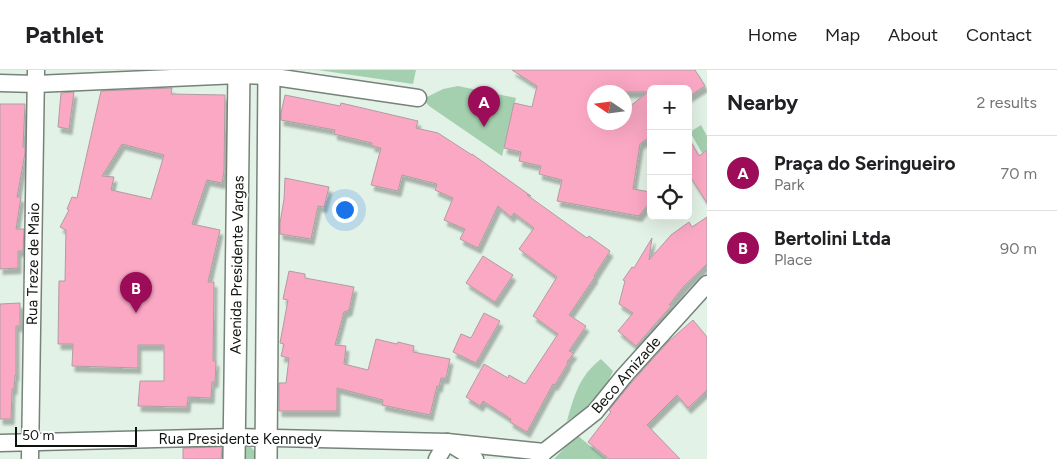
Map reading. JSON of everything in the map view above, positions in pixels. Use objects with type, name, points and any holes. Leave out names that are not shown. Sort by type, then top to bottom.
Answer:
[{"type":"street","name":"Avenida Presidente Vargas","points":[[234,459],[239,72]]},
{"type":"street","points":[[0,83],[36,77],[268,73],[418,98]]},
{"type":"street","name":"Avenida Presidente Vargas","points":[[266,459],[268,73]]},
{"type":"street","name":"Rua Treze de Maio","points":[[31,451],[36,77]]},
{"type":"street","name":"Beco Amizade","points":[[541,455],[595,412],[643,354],[707,284]]},
{"type":"street","name":"Rua Presidente Kennedy","points":[[0,443],[31,451],[235,437],[447,442],[476,459]]},
{"type":"street","points":[[437,459],[447,442],[541,455]]},
{"type":"green space","points":[[318,70],[416,70],[413,84]]},
{"type":"green space","points":[[458,86],[516,98],[502,156],[429,106],[423,99],[443,89]]},
{"type":"green space","points":[[701,125],[707,136],[707,150],[702,153],[692,136],[692,131]]},
{"type":"green space","points":[[601,359],[613,371],[607,384],[590,406],[567,421],[582,379]]},
{"type":"green space","points":[[577,435],[606,459],[554,459]]},
{"type":"green space","points":[[243,447],[251,447],[255,452],[255,459],[240,459]]},
{"type":"building","points":[[512,70],[695,70],[705,86],[692,94],[692,85],[647,85],[647,92],[632,92],[632,85],[587,85],[587,130],[632,130],[632,105],[647,93],[647,139],[640,144],[633,189],[647,191],[647,206],[639,216],[557,201],[562,180],[539,174],[541,166],[519,161],[521,152],[504,148],[514,103],[532,107],[537,86]]},
{"type":"building","points":[[172,88],[171,94],[225,95],[224,171],[222,183],[207,180],[192,224],[220,230],[208,282],[214,282],[213,361],[216,361],[215,382],[212,382],[211,398],[188,397],[187,407],[138,406],[140,381],[164,381],[164,345],[138,345],[138,368],[72,366],[73,344],[58,344],[59,281],[65,281],[66,230],[60,227],[69,210],[67,209],[72,197],[77,198],[101,91]],"holes":[[[122,144],[164,155],[151,199],[111,190],[114,177],[102,176]]]},
{"type":"building","points":[[74,92],[69,129],[58,127],[61,93]]},
{"type":"building","points":[[285,95],[340,106],[341,103],[418,121],[416,128],[438,133],[472,154],[587,238],[589,236],[610,251],[569,315],[586,326],[569,351],[574,353],[555,385],[553,384],[527,432],[510,422],[511,419],[483,401],[480,406],[466,397],[484,364],[508,378],[509,375],[525,384],[558,334],[533,316],[557,277],[519,249],[534,228],[514,213],[511,217],[498,206],[478,248],[460,239],[465,229],[444,220],[453,198],[435,190],[437,184],[402,175],[398,191],[371,185],[381,148],[372,146],[372,143],[334,134],[335,130],[281,120]]},
{"type":"building","points":[[0,104],[25,104],[23,147],[25,147],[25,153],[17,197],[21,197],[16,229],[24,229],[23,251],[18,251],[18,268],[0,269]]},
{"type":"building","points":[[692,144],[699,156],[707,150],[707,203],[692,179]]},
{"type":"building","points":[[285,178],[329,187],[324,207],[318,206],[311,239],[280,234]]},
{"type":"building","points":[[707,217],[707,264],[684,286],[669,305],[672,305],[636,346],[618,331],[633,313],[619,304],[625,281],[623,280],[632,267],[634,268],[652,238],[649,260],[671,235],[689,222],[692,227]]},
{"type":"building","points":[[483,256],[513,275],[495,302],[466,283]]},
{"type":"building","points":[[289,271],[305,274],[305,278],[354,287],[349,310],[344,312],[335,345],[346,346],[344,364],[368,370],[376,339],[414,346],[413,352],[450,359],[446,378],[441,378],[439,387],[437,386],[430,415],[382,405],[383,400],[337,388],[337,411],[279,411],[279,383],[286,383],[289,358],[281,356],[284,344],[280,343],[288,300],[283,299]]},
{"type":"building","points":[[20,303],[20,326],[16,326],[16,375],[14,389],[12,389],[11,419],[0,419],[0,304]]},
{"type":"building","points":[[484,313],[500,321],[476,363],[453,352],[461,334],[471,338]]},
{"type":"building","points":[[693,320],[707,337],[707,390],[688,408],[677,395],[647,425],[680,459],[609,459],[588,442],[611,412],[609,410],[632,382],[668,342]]},
{"type":"building","points":[[222,447],[221,459],[183,459],[183,448]]},
{"type":"place","name":"Praça do Seringueiro","points":[[484,127]]},
{"type":"place","name":"Bertolini Ltda","points":[[136,313]]}]
